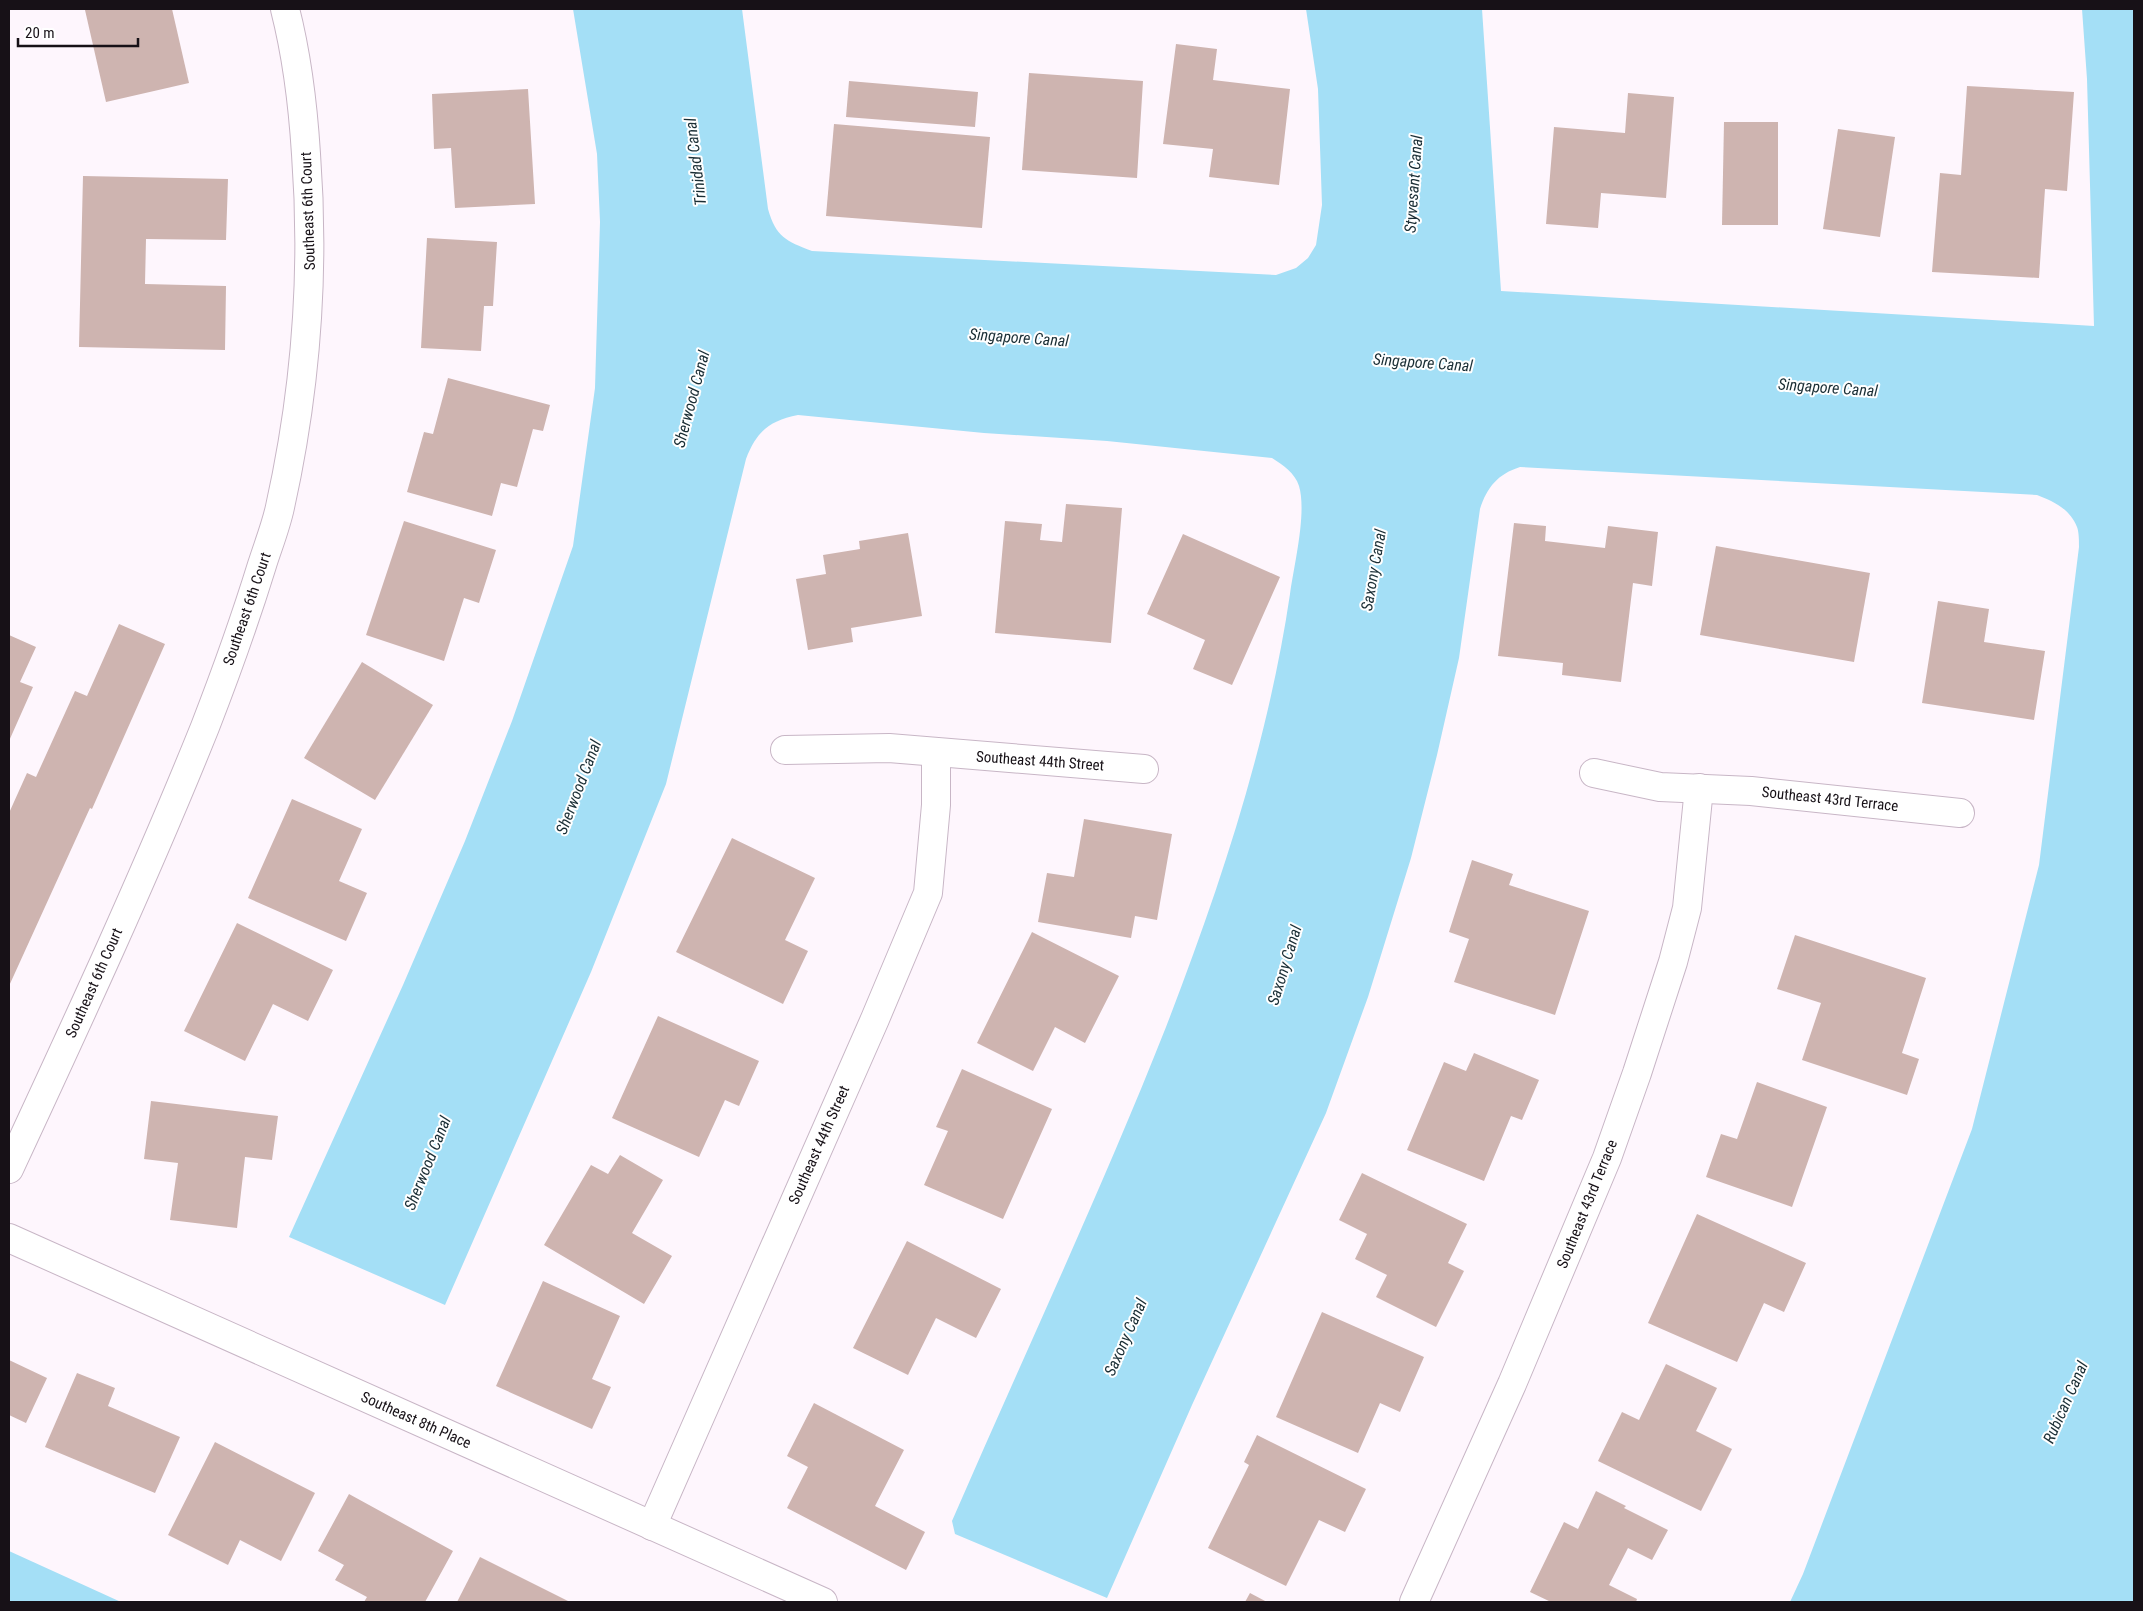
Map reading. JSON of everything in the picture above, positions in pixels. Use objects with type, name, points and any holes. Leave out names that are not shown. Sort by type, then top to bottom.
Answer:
[{"type":"street","name":"Southeast 6th Court","points":[[9,1169],[68,1042],[184,780],[241,634],[280,509],[301,397],[309,304],[310,240],[304,120],[290,28],[285,9]]},
{"type":"street","name":"Southeast 44th Street","points":[[785,750],[889,748],[1144,769]]},
{"type":"street","name":"Southeast 44th Street","points":[[652,1526],[875,1019],[928,893],[936,805],[936,753]]},
{"type":"street","name":"Southeast 43rd Terrace","points":[[1594,773],[1660,787],[1751,791],[1960,813]]},
{"type":"street","name":"Southeast 43rd Terrace","points":[[1414,1602],[1519,1366],[1607,1158],[1637,1073],[1673,962],[1687,908],[1699,788]]},
{"type":"street","name":"Southeast 8th Place","points":[[9,1238],[823,1602]]},
{"type":"water","points":[[573,9],[742,9],[768,209],[775,226],[783,237],[812,251],[1276,275],[1296,268],[1308,258],[1316,245],[1322,205],[1318,89],[1306,9],[1482,9],[1501,291],[2094,326],[2087,79],[2082,9],[2134,9],[2134,1602],[1790,1602],[1803,1574],[1972,1129],[2039,865],[2079,537],[2078,529],[2070,515],[2055,503],[2037,495],[1520,467],[1505,473],[1494,482],[1486,494],[1480,509],[1459,658],[1437,755],[1411,858],[1368,997],[1326,1113],[1192,1405],[1107,1598],[955,1534],[952,1521],[1141,1089],[1186,974],[1240,814],[1269,705],[1281,650],[1301,524],[1301,497],[1297,481],[1288,470],[1272,458],[1107,441],[984,433],[798,415],[779,420],[765,429],[755,441],[746,459],[666,784],[591,972],[445,1305],[289,1237],[403,985],[465,841],[512,721],[573,546],[595,388],[600,222],[597,154]]},
{"type":"water","points":[[9,1551],[121,1602],[9,1602]]},
{"type":"building","points":[[172,9],[189,83],[106,102],[85,10]]},
{"type":"building","points":[[1176,44],[1217,49],[1213,80],[1290,89],[1279,185],[1209,177],[1213,149],[1163,144]]},
{"type":"building","points":[[1029,73],[1143,81],[1137,178],[1022,170]]},
{"type":"building","points":[[849,81],[978,92],[975,127],[846,117]]},
{"type":"building","points":[[1967,86],[2074,92],[2067,191],[2045,189],[2039,278],[1932,272],[1940,173],[1961,175]]},
{"type":"building","points":[[528,89],[535,204],[455,208],[451,148],[434,149],[432,94]]},
{"type":"building","points":[[1628,93],[1674,97],[1666,198],[1601,193],[1598,228],[1546,224],[1554,127],[1625,133]]},
{"type":"building","points":[[1724,122],[1778,122],[1778,225],[1722,225]]},
{"type":"building","points":[[834,124],[990,137],[982,228],[826,216]]},
{"type":"building","points":[[1838,129],[1895,137],[1880,237],[1823,229]]},
{"type":"building","points":[[83,176],[228,179],[226,240],[146,239],[145,284],[226,286],[225,350],[79,347]]},
{"type":"building","points":[[427,238],[497,242],[493,306],[484,306],[481,351],[421,348]]},
{"type":"building","points":[[448,378],[550,405],[543,431],[533,429],[517,487],[501,483],[492,516],[407,492],[424,432],[433,434]]},
{"type":"building","points":[[1066,504],[1122,508],[1111,643],[995,633],[1005,521],[1042,524],[1040,540],[1062,542]]},
{"type":"building","points":[[404,521],[496,550],[479,603],[464,598],[444,661],[366,635]]},
{"type":"building","points":[[1514,523],[1546,526],[1545,541],[1605,548],[1608,526],[1658,532],[1652,586],[1633,583],[1621,682],[1562,675],[1563,663],[1498,656]]},
{"type":"building","points":[[908,533],[922,616],[851,628],[853,642],[808,650],[796,579],[826,574],[823,555],[860,549],[859,541]]},
{"type":"building","points":[[1183,534],[1280,577],[1232,685],[1193,669],[1205,640],[1147,614]]},
{"type":"building","points":[[1716,546],[1870,573],[1854,662],[1700,635]]},
{"type":"building","points":[[1938,601],[1989,609],[1984,642],[2045,651],[2034,720],[1922,703]]},
{"type":"building","points":[[119,624],[165,644],[92,809],[90,808],[9,986],[9,813],[27,773],[36,777],[75,691],[87,696]]},
{"type":"building","points":[[9,635],[36,647],[20,682],[33,687],[9,741]]},
{"type":"building","points":[[362,662],[433,705],[375,800],[304,758]]},
{"type":"building","points":[[292,799],[362,829],[339,881],[367,893],[346,941],[248,898]]},
{"type":"building","points":[[1084,819],[1172,834],[1157,920],[1135,916],[1131,938],[1038,922],[1047,873],[1074,877]]},
{"type":"building","points":[[732,838],[815,878],[785,940],[808,951],[783,1004],[676,952]]},
{"type":"building","points":[[1472,860],[1513,874],[1509,885],[1589,911],[1555,1015],[1454,982],[1469,939],[1449,932]]},
{"type":"building","points":[[237,923],[333,970],[308,1021],[273,1004],[245,1061],[184,1031]]},
{"type":"building","points":[[1032,932],[1119,976],[1085,1043],[1055,1027],[1033,1071],[977,1043]]},
{"type":"building","points":[[1795,935],[1926,978],[1902,1053],[1919,1059],[1907,1095],[1802,1060],[1821,1003],[1777,989]]},
{"type":"building","points":[[658,1016],[759,1061],[739,1106],[725,1100],[699,1157],[612,1118]]},
{"type":"building","points":[[1474,1053],[1539,1080],[1522,1120],[1511,1116],[1484,1181],[1407,1150],[1444,1062],[1466,1071]]},
{"type":"building","points":[[962,1069],[1052,1109],[1003,1219],[924,1185],[948,1131],[936,1127]]},
{"type":"building","points":[[1757,1082],[1827,1107],[1792,1207],[1706,1177],[1721,1134],[1737,1139]]},
{"type":"building","points":[[151,1101],[278,1116],[272,1160],[245,1157],[237,1228],[170,1220],[178,1163],[144,1159]]},
{"type":"building","points":[[620,1155],[663,1180],[632,1233],[672,1256],[644,1304],[544,1245],[591,1165],[608,1174]]},
{"type":"building","points":[[1362,1173],[1467,1224],[1448,1263],[1464,1271],[1436,1327],[1376,1297],[1387,1275],[1355,1259],[1367,1234],[1339,1220]]},
{"type":"building","points":[[1697,1214],[1806,1263],[1784,1312],[1764,1303],[1737,1362],[1648,1323]]},
{"type":"building","points":[[907,1241],[1001,1289],[976,1338],[936,1318],[908,1375],[853,1348]]},
{"type":"building","points":[[543,1281],[620,1316],[592,1379],[611,1387],[592,1429],[496,1386]]},
{"type":"building","points":[[1322,1312],[1424,1357],[1400,1412],[1380,1403],[1358,1453],[1276,1417]]},
{"type":"building","points":[[9,1360],[47,1378],[26,1423],[9,1415]]},
{"type":"building","points":[[1666,1364],[1717,1388],[1696,1431],[1732,1449],[1701,1511],[1598,1461],[1622,1412],[1639,1420]]},
{"type":"building","points":[[77,1373],[115,1388],[108,1406],[180,1437],[155,1493],[45,1447]]},
{"type":"building","points":[[814,1403],[904,1450],[875,1506],[925,1532],[906,1570],[787,1508],[808,1467],[787,1456]]},
{"type":"building","points":[[1257,1435],[1366,1489],[1345,1532],[1319,1520],[1286,1586],[1208,1548],[1249,1465],[1244,1462]]},
{"type":"building","points":[[215,1442],[315,1493],[281,1561],[240,1540],[228,1565],[168,1535]]},
{"type":"building","points":[[1596,1491],[1626,1506],[1624,1508],[1668,1530],[1652,1560],[1628,1548],[1609,1585],[1637,1599],[1636,1602],[1551,1602],[1530,1592],[1564,1522],[1578,1529]]},
{"type":"building","points":[[349,1494],[453,1551],[425,1602],[364,1602],[367,1597],[335,1580],[344,1565],[318,1551]]},
{"type":"building","points":[[480,1557],[570,1602],[457,1602]]},
{"type":"building","points":[[1250,1593],[1267,1602],[1245,1602]]},
{"type":"water label","name":"Trinidad Canal","points":[[695,162]]},
{"type":"water label","name":"Styvesant Canal","points":[[1413,184]]},
{"type":"water label","name":"Singapore Canal","points":[[1019,337]]},
{"type":"water label","name":"Singapore Canal","points":[[1423,362]]},
{"type":"water label","name":"Singapore Canal","points":[[1828,387]]},
{"type":"water label","name":"Sherwood Canal","points":[[691,399]]},
{"type":"water label","name":"Saxony Canal","points":[[1373,570]]},
{"type":"water label","name":"Sherwood Canal","points":[[578,787]]},
{"type":"water label","name":"Saxony Canal","points":[[1284,965]]},
{"type":"water label","name":"Sherwood Canal","points":[[427,1163]]},
{"type":"water label","name":"Saxony Canal","points":[[1125,1337]]},
{"type":"water label","name":"Rubican Canal","points":[[2065,1402]]}]
